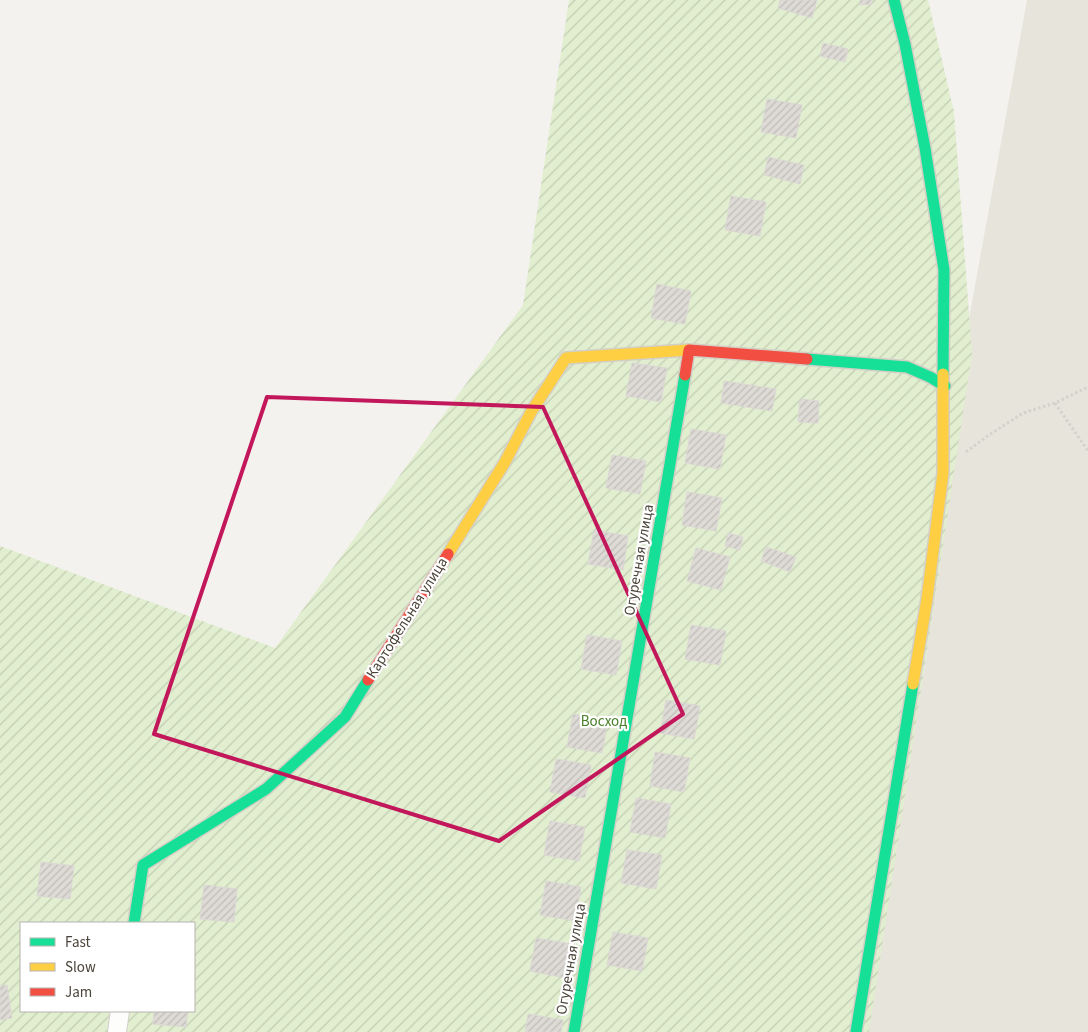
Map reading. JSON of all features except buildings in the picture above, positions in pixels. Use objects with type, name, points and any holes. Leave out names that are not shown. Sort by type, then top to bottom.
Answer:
[{"type":"street","points":[[856,1032],[927,599],[944,473],[944,270],[924,138],[894,0]]},
{"type":"street","points":[[689,350],[907,367],[945,386]]},
{"type":"street","name":"Картофельная улица","points":[[134,922],[143,866],[266,789],[345,717],[505,462],[531,412],[566,358],[689,350]]},
{"type":"street","name":"Огуречная улица","points":[[574,1032],[689,350]]},
{"type":"street","points":[[117,1032],[120,1012]]},
{"type":"path","points":[[944,473],[960,456],[989,434],[1023,413],[1055,403],[1088,387]]},
{"type":"path","points":[[1055,403],[1088,451]]},
{"type":"highlighted area","points":[[267,397],[543,407],[683,714],[499,841],[154,734]]},
{"type":"shaded area","points":[[1027,0],[1088,0],[1088,1032],[839,1032]]},
{"type":"green space","name":"Восход","points":[[569,0],[928,0],[954,112],[972,354],[869,1032],[0,1032],[0,546],[275,648],[523,305]]},
{"type":"traffic: fast","points":[[894,0],[905,44],[925,148],[944,270],[943,374]]},
{"type":"traffic: fast","points":[[807,359],[907,367],[945,386]]},
{"type":"traffic: fast","points":[[574,1032],[685,375]]},
{"type":"traffic: fast","points":[[134,922],[143,865],[266,789],[345,717],[368,680]]},
{"type":"traffic: fast","points":[[856,1032],[913,684]]},
{"type":"traffic: slow","points":[[448,554],[505,462],[531,412],[566,358],[689,350]]},
{"type":"traffic: slow","points":[[913,684],[927,599],[943,473],[943,374]]},
{"type":"traffic: jam","points":[[685,375],[689,350],[807,359]]},
{"type":"traffic: jam","points":[[368,680],[448,554]]}]
